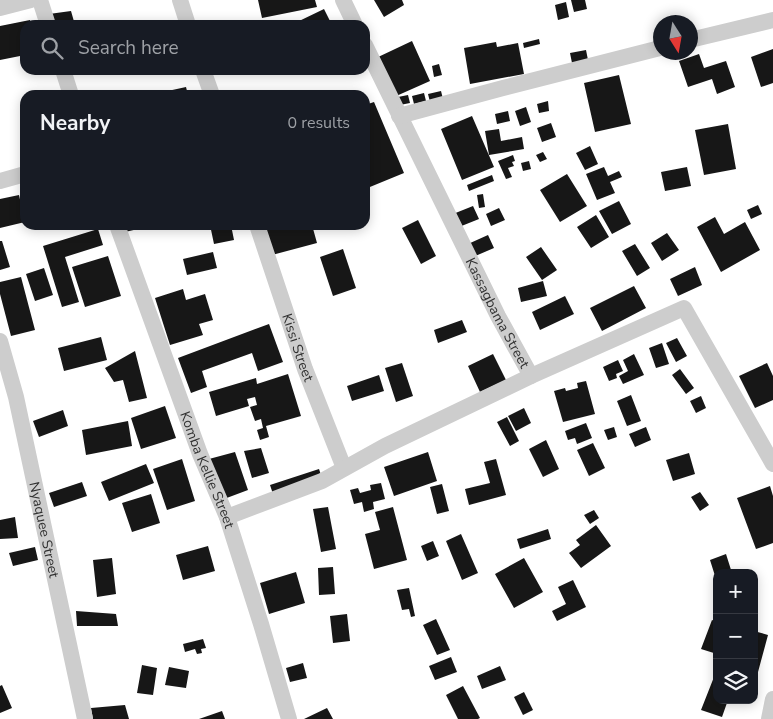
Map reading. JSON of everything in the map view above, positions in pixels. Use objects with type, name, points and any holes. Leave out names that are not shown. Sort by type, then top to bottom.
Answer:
[{"type":"street","points":[[0,8],[31,0]]},
{"type":"street","points":[[40,0],[46,20]]},
{"type":"street","points":[[180,0],[186,20]]},
{"type":"street","points":[[343,0],[353,20]]},
{"type":"street","points":[[698,38],[773,20]]},
{"type":"street","points":[[399,116],[653,50]]},
{"type":"street","name":"Kassagbama Street","points":[[370,55],[498,316],[531,376],[684,308],[773,464]]},
{"type":"street","points":[[64,75],[69,90]]},
{"type":"street","points":[[205,75],[210,90]]},
{"type":"street","points":[[0,182],[20,176]]},
{"type":"street","name":"Komba Kellie Street","points":[[119,230],[200,454],[227,517],[262,624],[289,719]]},
{"type":"street","name":"Kissi Street","points":[[259,230],[305,369],[344,468]]},
{"type":"street","name":"Nyaquee Street","points":[[0,340],[16,397],[85,719]]},
{"type":"street","points":[[227,517],[310,486],[385,446],[531,376]]},
{"type":"street","points":[[770,719],[773,699]]},
{"type":"building","points":[[258,0],[315,0],[317,7],[262,18]]},
{"type":"building","points":[[374,0],[402,0],[404,5],[384,17]]},
{"type":"building","points":[[571,0],[585,0],[587,9],[574,12]]},
{"type":"building","points":[[566,2],[569,17],[558,20],[555,5]]},
{"type":"building","points":[[324,9],[330,20],[301,20]]},
{"type":"building","points":[[71,11],[74,20],[51,20],[49,14]]},
{"type":"building","points":[[20,22],[20,56],[0,60],[0,26]]},
{"type":"building","points":[[539,39],[540,44],[524,48],[523,43]]},
{"type":"building","points":[[412,41],[430,81],[394,97],[376,58]]},
{"type":"building","points":[[496,42],[497,47],[518,43],[524,74],[470,84],[464,48]]},
{"type":"building","points":[[773,49],[773,83],[761,87],[751,57]]},
{"type":"building","points":[[586,50],[588,60],[572,63],[570,53]]},
{"type":"building","points":[[698,54],[704,68],[726,61],[735,87],[717,94],[712,79],[688,87],[679,61],[698,60]]},
{"type":"building","points":[[439,64],[442,75],[434,77],[432,66]]},
{"type":"building","points":[[619,75],[631,124],[595,132],[584,83]]},
{"type":"building","points":[[186,87],[187,90],[172,90]]},
{"type":"building","points":[[441,91],[443,99],[430,102],[428,94]]},
{"type":"building","points":[[424,93],[426,101],[414,104],[412,96]]},
{"type":"building","points":[[408,95],[410,103],[400,105],[398,97]]},
{"type":"building","points":[[548,101],[549,111],[539,113],[537,104]]},
{"type":"building","points":[[374,102],[404,173],[370,187],[370,103]]},
{"type":"building","points":[[526,107],[531,122],[520,126],[515,111]]},
{"type":"building","points":[[508,111],[510,121],[497,124],[495,114]]},
{"type":"building","points":[[472,116],[494,167],[462,180],[441,129]]},
{"type":"building","points":[[551,123],[556,137],[542,142],[537,128]]},
{"type":"building","points":[[728,124],[736,169],[704,175],[695,130]]},
{"type":"building","points":[[499,129],[501,141],[522,137],[524,149],[489,155],[485,131]]},
{"type":"building","points":[[590,146],[598,164],[585,170],[576,153]]},
{"type":"building","points":[[543,152],[547,159],[540,162],[536,155]]},
{"type":"building","points":[[513,155],[515,161],[512,162],[514,166],[508,168],[512,177],[506,179],[498,161]]},
{"type":"building","points":[[529,161],[531,169],[523,171],[521,163]]},
{"type":"building","points":[[604,167],[608,176],[619,171],[622,177],[610,182],[615,193],[597,200],[586,174]]},
{"type":"building","points":[[687,167],[691,186],[665,191],[661,172]]},
{"type":"building","points":[[567,174],[587,206],[560,222],[540,190]]},
{"type":"building","points":[[492,175],[494,181],[469,191],[467,185]]},
{"type":"building","points":[[483,194],[485,207],[479,208],[477,195]]},
{"type":"building","points":[[19,195],[20,223],[0,228],[0,199]]},
{"type":"building","points":[[619,201],[631,224],[612,234],[599,211]]},
{"type":"building","points":[[758,205],[762,214],[751,219],[747,210]]},
{"type":"building","points":[[473,206],[479,219],[459,227],[453,214]]},
{"type":"building","points":[[499,208],[505,220],[491,226],[486,214]]},
{"type":"building","points":[[596,215],[609,237],[591,248],[577,227]]},
{"type":"building","points":[[715,217],[724,234],[745,222],[760,250],[721,272],[697,227]]},
{"type":"building","points":[[418,220],[436,256],[421,264],[402,228]]},
{"type":"building","points":[[98,230],[103,245],[65,257],[79,302],[62,307],[43,246]]},
{"type":"building","points":[[211,230],[232,230],[234,240],[214,244]]},
{"type":"building","points":[[265,230],[313,230],[317,243],[272,255]]},
{"type":"building","points":[[667,233],[679,250],[662,261],[651,243]]},
{"type":"building","points":[[488,235],[494,248],[473,257],[468,244]]},
{"type":"building","points":[[0,241],[2,241],[10,267],[0,270]]},
{"type":"building","points":[[635,244],[650,268],[637,276],[622,251]]},
{"type":"building","points":[[541,247],[557,270],[542,280],[526,257]]},
{"type":"building","points":[[343,249],[356,288],[333,296],[320,257]]},
{"type":"building","points":[[213,252],[217,268],[187,275],[183,259]]},
{"type":"building","points":[[108,256],[121,296],[85,307],[72,267]]},
{"type":"building","points":[[695,267],[702,285],[678,296],[670,279]]},
{"type":"building","points":[[44,268],[53,295],[35,301],[26,274]]},
{"type":"building","points":[[21,277],[35,330],[11,336],[0,294],[0,282]]},
{"type":"building","points":[[543,281],[547,296],[521,302],[518,288]]},
{"type":"building","points":[[634,286],[646,308],[602,331],[590,308]]},
{"type":"building","points":[[183,289],[186,300],[205,294],[213,320],[199,324],[203,335],[170,345],[155,298]]},
{"type":"building","points":[[565,296],[574,314],[540,330],[532,312]]},
{"type":"building","points":[[462,320],[467,332],[438,343],[434,330]]},
{"type":"building","points":[[269,324],[283,362],[258,371],[252,353],[202,371],[207,387],[191,393],[178,358]]},
{"type":"building","points":[[101,337],[107,360],[64,371],[58,348]]},
{"type":"building","points":[[677,338],[687,356],[676,362],[666,343]]},
{"type":"building","points":[[662,343],[669,364],[656,368],[649,348]]},
{"type":"building","points":[[135,351],[147,398],[129,402],[123,380],[114,382],[105,368]]},
{"type":"building","points":[[493,354],[506,380],[480,392],[468,366]]},
{"type":"building","points":[[634,354],[644,375],[623,384],[619,376],[628,371],[623,360]]},
{"type":"building","points":[[618,360],[623,371],[616,374],[617,378],[609,381],[603,367]]},
{"type":"building","points":[[402,363],[413,396],[396,402],[385,368]]},
{"type":"building","points":[[767,363],[773,376],[773,400],[755,408],[739,376]]},
{"type":"building","points":[[680,369],[694,388],[686,394],[672,375]]},
{"type":"building","points":[[288,374],[301,416],[266,426],[269,437],[260,440],[257,430],[263,428],[261,419],[255,421],[250,407],[257,405],[255,397],[247,399],[249,406],[216,416],[209,392],[256,378],[257,384]]},
{"type":"building","points":[[379,375],[384,391],[352,401],[347,386]]},
{"type":"building","points":[[586,381],[595,414],[563,422],[554,391],[565,388],[566,391],[578,388],[577,383]]},
{"type":"building","points":[[631,395],[641,421],[627,426],[617,401]]},
{"type":"building","points":[[701,396],[706,408],[696,413],[690,401]]},
{"type":"building","points":[[165,406],[176,438],[141,449],[131,418]]},
{"type":"building","points":[[524,408],[531,423],[516,431],[508,416]]},
{"type":"building","points":[[63,410],[68,426],[39,437],[33,421]]},
{"type":"building","points":[[507,417],[519,441],[510,446],[497,422]]},
{"type":"building","points":[[128,421],[132,446],[86,455],[82,430]]},
{"type":"building","points":[[586,423],[592,438],[577,444],[575,438],[568,440],[565,431]]},
{"type":"building","points":[[614,427],[617,437],[608,440],[604,430]]},
{"type":"building","points":[[646,427],[651,440],[635,447],[629,434]]},
{"type":"building","points":[[546,440],[559,469],[543,477],[529,449]]},
{"type":"building","points":[[593,443],[605,468],[589,476],[577,450]]},
{"type":"building","points":[[261,448],[269,473],[252,478],[244,451]]},
{"type":"building","points":[[235,452],[248,490],[224,499],[209,459]]},
{"type":"building","points":[[428,452],[437,481],[394,496],[384,467]]},
{"type":"building","points":[[689,453],[695,474],[673,481],[666,460]]},
{"type":"building","points":[[182,459],[195,501],[167,510],[153,469]]},
{"type":"building","points":[[496,459],[506,495],[469,505],[465,489],[490,483],[484,462]]},
{"type":"building","points":[[146,464],[154,483],[109,501],[101,482]]},
{"type":"building","points":[[319,469],[322,478],[273,494],[270,485]]},
{"type":"building","points":[[82,482],[87,496],[54,507],[49,493]]},
{"type":"building","points":[[381,483],[385,499],[373,502],[374,509],[364,512],[362,502],[354,504],[350,490],[358,488],[360,493],[371,490],[370,485]]},
{"type":"building","points":[[442,484],[449,511],[437,514],[430,487]]},
{"type":"building","points":[[770,486],[773,496],[773,543],[756,549],[737,498]]},
{"type":"building","points":[[700,492],[709,505],[700,511],[691,497]]},
{"type":"building","points":[[151,494],[160,523],[132,532],[122,503]]},
{"type":"building","points":[[328,507],[336,549],[321,552],[313,509]]},
{"type":"building","points":[[393,507],[407,560],[374,569],[365,534],[380,530],[375,512]]},
{"type":"building","points":[[594,510],[599,518],[590,524],[584,515]]},
{"type":"building","points":[[15,517],[18,538],[0,539],[0,520]]},
{"type":"building","points":[[596,525],[611,546],[581,568],[569,553],[580,545],[576,540]]},
{"type":"building","points":[[548,529],[551,539],[520,549],[517,539]]},
{"type":"building","points":[[461,534],[478,573],[462,580],[446,541]]},
{"type":"building","points":[[433,541],[439,556],[427,561],[421,546]]},
{"type":"building","points":[[208,546],[215,571],[183,580],[176,555]]},
{"type":"building","points":[[35,547],[38,560],[13,566],[9,553]]},
{"type":"building","points":[[726,554],[731,569],[713,570],[710,560]]},
{"type":"building","points":[[112,558],[116,594],[97,597],[93,560]]},
{"type":"building","points":[[524,558],[543,592],[514,608],[495,574]]},
{"type":"building","points":[[333,567],[335,594],[319,595],[318,568]]},
{"type":"building","points":[[296,572],[305,603],[269,614],[260,583]]},
{"type":"building","points":[[573,580],[586,607],[557,621],[552,611],[566,604],[558,587]]},
{"type":"building","points":[[409,588],[415,616],[411,617],[409,609],[402,610],[397,590]]},
{"type":"building","points":[[76,611],[116,614],[118,626],[77,626]]},
{"type":"building","points":[[347,614],[350,641],[333,643],[330,616]]},
{"type":"building","points":[[436,619],[450,650],[437,655],[423,625]]},
{"type":"building","points":[[712,620],[713,653],[701,649]]},
{"type":"building","points":[[758,632],[768,635],[758,672]]},
{"type":"building","points":[[203,639],[206,648],[201,649],[202,653],[197,654],[195,649],[185,652],[183,644]]},
{"type":"building","points":[[451,657],[457,672],[435,680],[429,666]]},
{"type":"building","points":[[303,663],[307,678],[290,682],[286,668]]},
{"type":"building","points":[[142,665],[157,668],[153,695],[137,693]]},
{"type":"building","points":[[500,666],[506,680],[482,689],[477,676]]},
{"type":"building","points":[[169,667],[189,671],[186,688],[165,685]]},
{"type":"building","points":[[713,680],[713,704],[727,704],[722,717],[701,710]]},
{"type":"building","points":[[2,685],[12,708],[0,713],[0,686]]},
{"type":"building","points":[[463,686],[480,718],[478,719],[458,719],[446,695]]},
{"type":"building","points":[[524,692],[533,710],[523,715],[514,697]]},
{"type":"building","points":[[125,705],[129,719],[93,719],[91,708]]},
{"type":"building","points":[[327,708],[333,719],[304,719]]},
{"type":"building","points":[[222,711],[225,719],[199,719]]}]
